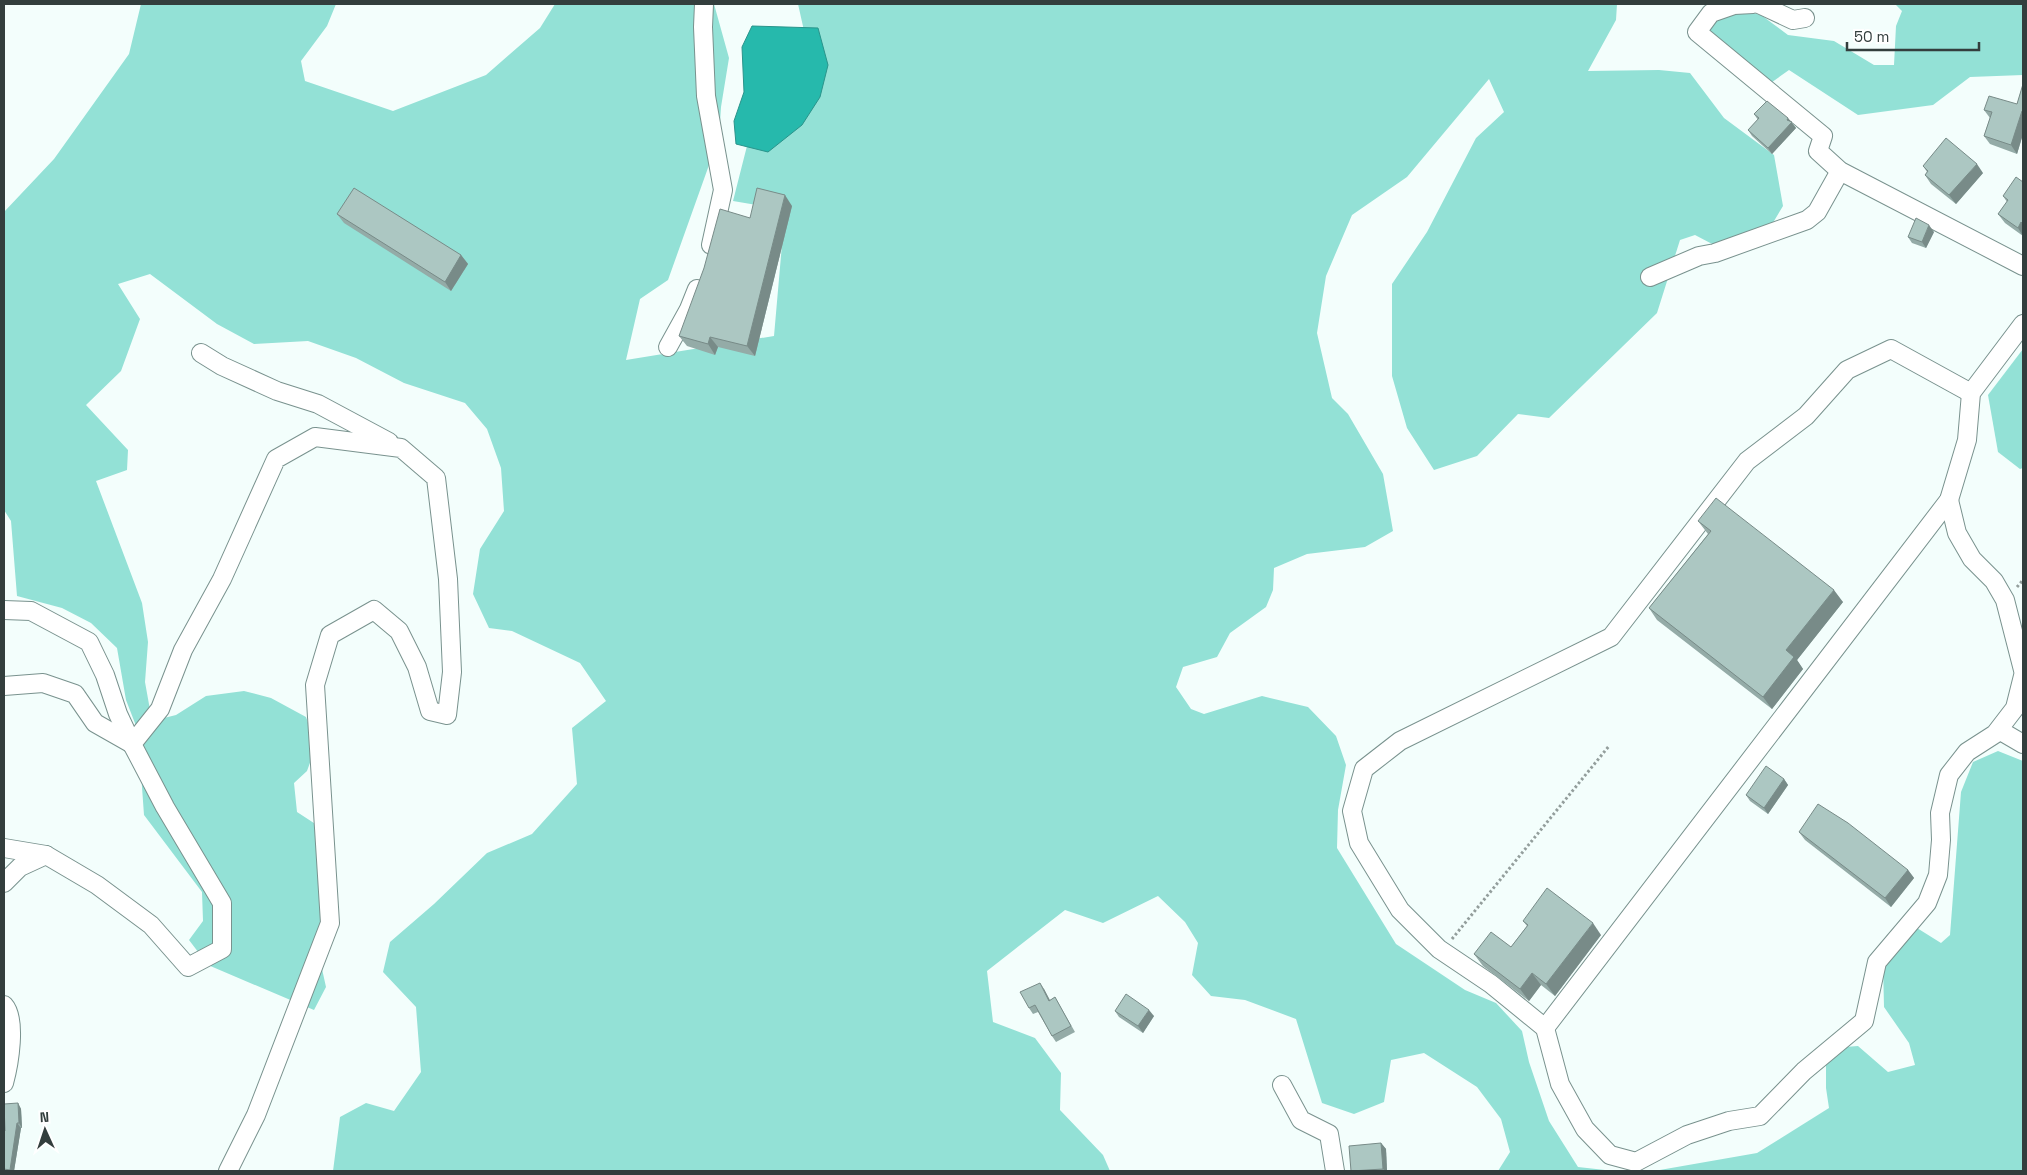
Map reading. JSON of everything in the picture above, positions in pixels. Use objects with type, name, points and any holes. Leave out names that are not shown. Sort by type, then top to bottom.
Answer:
[{"type":"street","points":[[704,4],[703,28],[706,96],[723,190],[714,234],[706,260]]},
{"type":"street","points":[[1753,4],[1734,4],[1711,13],[1696,32],[1823,136],[1818,151],[1840,171],[2023,266]]},
{"type":"street","points":[[1759,4],[1793,20],[1805,18]]},
{"type":"street","points":[[1650,277],[1699,256],[1715,253],[1807,220],[1817,212],[1840,171]]},
{"type":"street","points":[[668,346],[689,309],[701,276]]},
{"type":"street","points":[[1545,1028],[1949,500],[1967,440],[1971,393],[2023,324]]},
{"type":"street","points":[[1971,393],[1891,349],[1847,370],[1806,416],[1747,462],[1611,637],[1400,741],[1364,769],[1352,811],[1359,843],[1400,910],[1442,951],[1491,984],[1545,1028],[1560,1084],[1585,1129],[1610,1155],[1636,1162],[1687,1135],[1729,1121],[1760,1116],[1804,1071],[1864,1021],[1877,962],[1927,903],[1938,874],[1941,840],[1940,812],[1949,776],[1967,752],[1996,734],[1999,730],[2015,708],[2023,676]]},
{"type":"street","points":[[200,353],[222,366],[276,391],[318,404],[401,448],[436,478],[448,579],[452,672],[447,715],[430,710],[417,667],[399,631],[374,610],[330,635],[315,685],[330,923],[256,1115],[228,1171]]},
{"type":"street","points":[[132,744],[160,709],[183,650],[222,579],[276,459],[314,437],[401,448]]},
{"type":"street","points":[[1949,500],[1957,533],[1972,559],[1994,581],[2005,600],[2023,670]]},
{"type":"street","points":[[4,610],[31,611],[89,642],[105,675],[118,714],[132,744],[165,807],[222,904],[222,949],[188,967],[151,925],[97,885],[46,855],[4,848]]},
{"type":"street","points":[[4,686],[43,683],[75,694],[95,723],[132,744]]},
{"type":"street","points":[[1999,730],[2023,744]]},
{"type":"street","points":[[4,883],[20,867],[46,855]]},
{"type":"street","points":[[4,1005],[9,1010],[11,1032],[4,1083]]},
{"type":"street","points":[[1282,1084],[1300,1120],[1329,1134],[1335,1171]]},
{"type":"path","points":[[1442,951],[1608,746]]},
{"type":"green space","points":[[141,4],[336,4],[327,26],[301,61],[305,81],[393,111],[486,75],[540,28],[555,4],[714,4],[729,58],[721,107],[719,137],[668,280],[640,299],[626,360],[774,336],[785,210],[733,201],[748,142],[809,53],[798,4],[1617,4],[1616,20],[1588,71],[1659,70],[1690,73],[1724,118],[1774,155],[1783,206],[1771,226],[1716,246],[1695,235],[1680,240],[1657,313],[1549,418],[1518,414],[1477,456],[1434,470],[1407,428],[1392,376],[1392,284],[1427,232],[1476,138],[1504,112],[1489,79],[1407,177],[1352,215],[1326,276],[1317,333],[1332,398],[1348,414],[1383,474],[1393,531],[1365,547],[1307,554],[1274,568],[1273,590],[1266,607],[1230,633],[1217,657],[1183,667],[1176,687],[1191,709],[1204,714],[1262,696],[1308,707],[1336,736],[1346,765],[1338,810],[1337,848],[1396,944],[1465,990],[1496,1003],[1522,1031],[1529,1062],[1549,1121],[1578,1167],[1614,1171],[1498,1171],[1510,1152],[1501,1119],[1477,1087],[1424,1053],[1391,1060],[1384,1102],[1354,1114],[1322,1103],[1296,1019],[1245,1000],[1211,996],[1192,975],[1198,943],[1185,922],[1158,896],[1103,923],[1065,910],[987,971],[993,1022],[1035,1038],[1061,1073],[1060,1110],[1103,1155],[1110,1171],[333,1171],[340,1117],[366,1103],[394,1111],[421,1072],[416,1007],[383,972],[390,942],[434,904],[487,853],[532,834],[577,784],[572,728],[606,701],[580,663],[512,631],[489,628],[473,594],[480,549],[504,511],[501,468],[487,429],[465,403],[404,383],[356,358],[308,341],[254,344],[217,324],[150,274],[118,284],[140,319],[121,371],[86,405],[128,450],[127,470],[96,481],[142,603],[148,642],[145,682],[152,721],[176,715],[206,696],[244,691],[271,698],[306,717],[316,746],[307,771],[294,783],[297,812],[320,827],[322,909],[318,951],[326,987],[314,1010],[208,965],[189,940],[203,921],[202,892],[144,815],[138,731],[126,700],[117,648],[91,623],[62,608],[17,596],[11,521],[4,510],[4,212],[54,159],[129,54]]},
{"type":"green space","points":[[1895,4],[2023,4],[2023,75],[1970,77],[1933,105],[1858,115],[1789,70],[1765,87],[1701,34],[1713,16],[1736,9],[1761,15],[1788,35],[1834,41],[1874,65],[1894,65],[1896,26],[1902,11]]},
{"type":"green space","points":[[2023,349],[2023,468],[2020,469],[1998,452],[1988,395]]},
{"type":"green space","points":[[1998,751],[2023,761],[2023,1171],[1654,1171],[1757,1153],[1829,1108],[1826,1088],[1826,1064],[1845,1047],[1858,1046],[1888,1072],[1915,1065],[1909,1043],[1884,1007],[1883,963],[1917,928],[1941,943],[1950,935],[1961,792],[1973,762]]},
{"type":"water","points":[[752,26],[818,28],[828,65],[820,97],[802,125],[768,152],[736,144],[734,121],[744,92],[742,47]]},
{"type":"building","points":[[2023,84],[2023,111],[2011,145],[1984,136],[1992,112],[1984,110],[1989,96],[2017,104]]},
{"type":"building","points":[[1767,101],[1788,118],[1787,120],[1792,122],[1768,148],[1748,130],[1759,118],[1754,114]]},
{"type":"building","points":[[1946,138],[1977,164],[1949,195],[1925,175],[1928,171],[1923,166]]},
{"type":"building","points":[[2016,177],[2023,182],[2023,224],[2021,222],[2018,228],[1998,214],[2008,200],[2003,196]]},
{"type":"building","points":[[354,188],[461,255],[445,282],[337,214]]},
{"type":"building","points":[[757,188],[785,195],[747,346],[710,337],[708,344],[679,336],[704,268],[720,209],[750,218]]},
{"type":"building","points":[[1916,218],[1929,225],[1922,242],[1908,237]]},
{"type":"building","points":[[1716,498],[1834,590],[1786,650],[1794,657],[1763,697],[1649,608],[1711,531],[1698,521]]},
{"type":"building","points":[[1766,766],[1784,779],[1764,808],[1746,795]]},
{"type":"building","points":[[1818,804],[1848,823],[1908,870],[1885,898],[1799,832]]},
{"type":"building","points":[[1547,888],[1593,923],[1546,984],[1532,973],[1520,989],[1474,954],[1491,932],[1511,947],[1528,925],[1523,921]]},
{"type":"building","points":[[1040,983],[1049,1001],[1055,997],[1071,1026],[1052,1036],[1035,1005],[1029,1008],[1020,992]]},
{"type":"building","points":[[1126,994],[1149,1010],[1138,1026],[1115,1011]]},
{"type":"building","points":[[18,1103],[19,1123],[17,1123],[10,1170],[4,1169],[4,1104]]},
{"type":"building","points":[[1381,1143],[1383,1169],[1351,1171],[1349,1146]]}]
